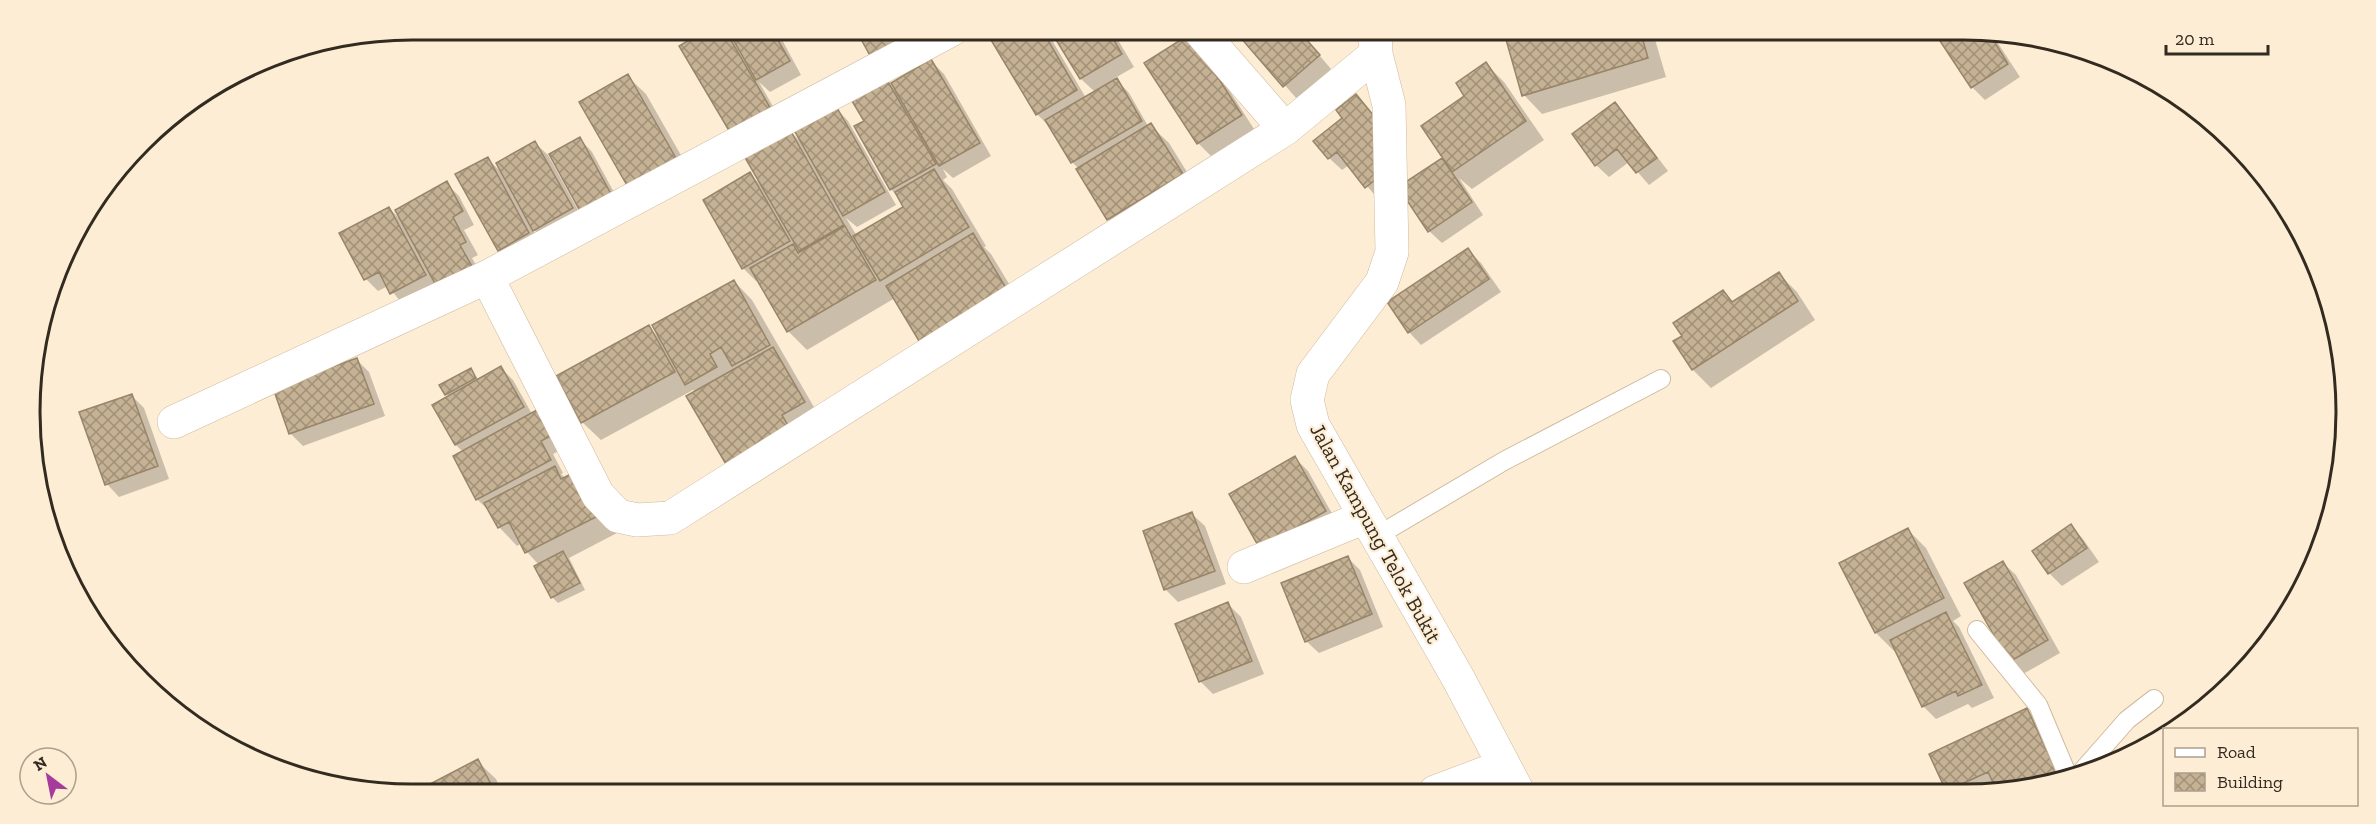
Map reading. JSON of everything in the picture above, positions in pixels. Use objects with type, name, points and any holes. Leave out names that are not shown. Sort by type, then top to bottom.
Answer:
[{"type":"street","points":[[174,422],[487,277],[932,40]]},
{"type":"street","points":[[1208,40],[1285,129]]},
{"type":"street","points":[[487,277],[598,495],[618,516],[637,520],[670,518],[1285,129],[1376,42]]},
{"type":"street","name":"Jalan Kampung Telok Bukit","points":[[1376,42],[1389,105],[1392,252],[1382,282],[1312,375],[1307,400],[1313,425],[1458,678],[1511,779]]},
{"type":"street","points":[[1244,567],[1371,526]]},
{"type":"street","points":[[1482,784],[1511,779]]},
{"type":"lane","points":[[1371,526],[1504,461],[1661,379]]},
{"type":"lane","points":[[1977,630],[2038,705],[2065,770]]},
{"type":"lane","points":[[2091,761],[2127,720],[2154,699]]},
{"type":"building","points":[[689,40],[731,40],[772,111],[731,134],[679,46]]},
{"type":"building","points":[[778,40],[790,61],[756,80],[734,41]]},
{"type":"building","points":[[861,40],[910,40],[873,61]]},
{"type":"building","points":[[991,40],[1048,40],[1077,90],[1036,115]]},
{"type":"building","points":[[1056,40],[1114,40],[1122,54],[1080,79]]},
{"type":"building","points":[[1180,40],[1194,40],[1242,115],[1197,144],[1144,63]]},
{"type":"building","points":[[1243,40],[1307,40],[1320,55],[1283,87]]},
{"type":"building","points":[[1506,40],[1643,40],[1648,58],[1522,96]]},
{"type":"building","points":[[1939,40],[1994,42],[2008,64],[1971,88]]},
{"type":"building","points":[[931,59],[980,143],[939,166],[891,83]]},
{"type":"building","points":[[1486,62],[1526,121],[1452,172],[1421,126],[1464,96],[1456,83]]},
{"type":"building","points":[[628,74],[677,160],[628,187],[579,102]]},
{"type":"building","points":[[1117,78],[1142,121],[1071,163],[1045,120]]},
{"type":"building","points":[[887,80],[936,164],[890,190],[854,126],[864,121],[852,101]]},
{"type":"building","points":[[1356,94],[1378,121],[1385,172],[1365,188],[1337,152],[1328,159],[1313,141],[1342,118],[1336,110]]},
{"type":"building","points":[[1615,102],[1657,158],[1636,173],[1617,149],[1595,166],[1572,134]]},
{"type":"building","points":[[836,106],[885,192],[843,216],[794,130]]},
{"type":"building","points":[[1151,123],[1183,174],[1107,220],[1076,169]]},
{"type":"building","points":[[789,128],[844,225],[799,251],[743,154]]},
{"type":"building","points":[[580,137],[611,194],[580,211],[549,154]]},
{"type":"building","points":[[535,141],[573,208],[533,231],[496,163]]},
{"type":"building","points":[[488,157],[529,233],[498,251],[455,174]]},
{"type":"building","points":[[1442,158],[1472,202],[1428,232],[1398,187]]},
{"type":"building","points":[[934,169],[969,227],[880,281],[853,236],[903,207],[895,192]]},
{"type":"building","points":[[750,172],[790,241],[742,269],[703,200]]},
{"type":"building","points":[[447,181],[463,211],[453,217],[466,242],[460,245],[474,270],[438,289],[395,210]]},
{"type":"building","points":[[389,207],[426,275],[390,294],[379,272],[364,280],[339,233]]},
{"type":"building","points":[[845,226],[876,280],[787,332],[750,268],[793,244],[798,253]]},
{"type":"building","points":[[973,233],[1009,293],[922,346],[886,286]]},
{"type":"building","points":[[1468,248],[1489,279],[1408,333],[1387,302]]},
{"type":"building","points":[[1779,272],[1798,301],[1692,370],[1673,341],[1682,336],[1673,323],[1723,290],[1732,302]]},
{"type":"building","points":[[734,280],[770,345],[732,366],[721,347],[710,354],[717,367],[685,385],[652,325]]},
{"type":"building","points":[[649,325],[675,372],[581,423],[556,376]]},
{"type":"building","points":[[773,347],[805,402],[782,415],[790,429],[727,466],[686,396]]},
{"type":"building","points":[[357,358],[374,404],[289,434],[273,388]]},
{"type":"building","points":[[501,366],[524,407],[455,445],[432,405]]},
{"type":"building","points":[[471,368],[476,378],[445,395],[439,385]]},
{"type":"building","points":[[132,394],[158,466],[105,485],[79,412]]},
{"type":"building","points":[[544,406],[558,432],[541,441],[551,460],[476,500],[453,456]]},
{"type":"building","points":[[1295,456],[1326,511],[1260,549],[1229,494]]},
{"type":"building","points":[[555,466],[561,479],[577,471],[600,515],[525,553],[509,522],[498,528],[484,503]]},
{"type":"building","points":[[1192,512],[1215,571],[1164,590],[1143,531]]},
{"type":"building","points":[[2071,524],[2087,548],[2048,574],[2032,551]]},
{"type":"building","points":[[1908,528],[1944,598],[1875,633],[1839,563]]},
{"type":"building","points":[[563,551],[580,583],[551,598],[534,566]]},
{"type":"building","points":[[1348,556],[1372,614],[1305,642],[1281,583]]},
{"type":"building","points":[[2003,561],[2048,640],[2009,662],[1964,583]]},
{"type":"building","points":[[1228,602],[1252,661],[1199,682],[1175,624]]},
{"type":"building","points":[[1946,612],[1982,685],[1958,696],[1956,691],[1922,707],[1890,640]]},
{"type":"building","points":[[2027,708],[2057,772],[1993,782],[1988,772],[1961,784],[1943,784],[1929,754]]},
{"type":"building","points":[[478,759],[491,784],[430,784]]}]
